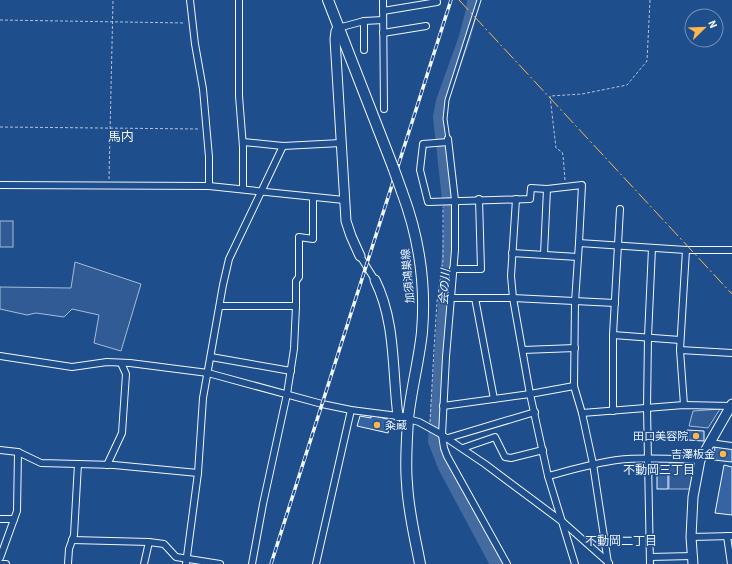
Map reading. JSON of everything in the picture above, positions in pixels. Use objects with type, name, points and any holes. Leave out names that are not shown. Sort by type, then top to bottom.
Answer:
[{"type":"main road","name":"加須鴻巣線","points":[[328,0],[393,167],[408,208],[417,242],[423,303],[422,333],[403,417],[406,482],[410,515],[420,564]]},
{"type":"street","points":[[190,0],[195,44],[203,89],[209,157],[209,186]]},
{"type":"street","points":[[239,0],[239,96],[243,142],[243,189]]},
{"type":"street","points":[[383,0],[384,109]]},
{"type":"street","points":[[383,11],[437,2]]},
{"type":"street","points":[[383,20],[364,21],[338,28],[336,31],[335,40],[344,200],[348,229],[360,256],[375,280],[382,295],[388,316],[403,417]]},
{"type":"street","points":[[364,21],[364,50]]},
{"type":"street","points":[[383,33],[426,26]]},
{"type":"street","points":[[507,564],[447,456],[440,434],[455,250],[453,200],[448,141],[423,144],[420,170],[428,202],[453,200],[480,199],[530,199],[531,188],[547,189],[582,185],[580,243],[575,302],[574,386],[582,412],[593,464],[609,563]]},
{"type":"street","points":[[243,142],[283,146],[341,142]]},
{"type":"street","points":[[186,561],[198,473],[203,398],[229,259],[283,146]]},
{"type":"street","points":[[0,185],[209,186],[344,200]]},
{"type":"street","points":[[544,254],[547,189]]},
{"type":"street","points":[[252,564],[291,371],[294,349],[296,281],[299,277],[299,237],[313,239],[314,197]]},
{"type":"street","points":[[453,269],[481,269],[480,199]]},
{"type":"street","points":[[516,199],[511,276],[513,298],[530,394],[548,476],[564,523],[575,564]]},
{"type":"street","points":[[613,411],[613,335],[620,210]]},
{"type":"street","points":[[580,243],[686,250],[732,250]]},
{"type":"street","points":[[652,248],[648,337],[647,408],[650,561],[692,560],[693,497],[700,460],[732,405]]},
{"type":"street","points":[[684,405],[680,340],[686,250]]},
{"type":"street","points":[[512,253],[578,257]]},
{"type":"street","points":[[450,298],[513,298],[615,304]]},
{"type":"street","points":[[475,298],[494,399]]},
{"type":"street","points":[[220,306],[296,306]]},
{"type":"street","points":[[613,335],[680,340]]},
{"type":"street","points":[[523,350],[575,348]]},
{"type":"street","points":[[680,350],[732,353]]},
{"type":"street","points":[[0,356],[72,367],[107,362],[208,373],[322,404],[351,410],[403,417],[419,422],[463,448],[564,523],[609,563]]},
{"type":"street","points":[[211,357],[291,371]]},
{"type":"street","points":[[107,465],[122,433],[126,374],[121,363]]},
{"type":"street","points":[[443,406],[530,394],[574,386]]},
{"type":"street","points":[[582,412],[684,405],[732,405]]},
{"type":"street","points":[[316,564],[351,410]]},
{"type":"street","points":[[448,438],[535,412]]},
{"type":"street","points":[[463,448],[495,437],[506,457],[511,458],[543,450]]},
{"type":"street","points":[[710,443],[732,446]]},
{"type":"street","points":[[0,450],[18,452],[41,463],[107,465],[198,473]]},
{"type":"street","points":[[0,558],[17,511],[18,452]]},
{"type":"street","points":[[548,476],[593,464],[619,460],[700,460]]},
{"type":"street","points":[[68,564],[74,535],[78,464]]},
{"type":"street","points":[[0,519],[14,519]]},
{"type":"street","points":[[692,537],[730,536],[730,564]]},
{"type":"street","points":[[72,540],[149,542],[164,544],[176,556],[186,561],[220,564]]},
{"type":"street","points":[[144,564],[149,542]]},
{"type":"street","points":[[0,564],[6,564]]},
{"type":"lane","points":[[448,141],[445,119],[447,100],[479,0]]},
{"type":"path","points":[[109,185],[113,0]]},
{"type":"path","points":[[566,187],[563,155],[562,152],[556,148],[550,96],[582,94],[626,85],[647,61],[650,0]]},
{"type":"path","points":[[0,20],[192,23]]},
{"type":"path","points":[[0,127],[207,129]]},
{"type":"path","points":[[430,428],[437,302],[443,260],[443,201]]},
{"type":"shaded area","points":[[0,221],[13,221],[13,247],[0,247]]},
{"type":"shaded area","points":[[75,262],[141,284],[121,351],[94,343],[99,315],[72,309],[64,317],[36,313],[27,315],[0,309],[0,287],[71,288]]},
{"type":"shaded area","points":[[720,409],[708,428],[689,426],[693,411]]},
{"type":"shaded area","points":[[669,463],[693,463],[696,466],[690,489],[669,489]]},
{"type":"building","points":[[371,415],[391,420],[388,433],[357,426],[360,416],[371,418]]},
{"type":"building","name":"田口美容院","points":[[687,430],[704,431],[704,441],[687,440]]},
{"type":"building","name":"吉澤板金","points":[[715,446],[732,448],[732,462],[714,460]]},
{"type":"building","points":[[724,465],[732,467],[732,515],[715,513]]},
{"type":"building","points":[[657,468],[668,468],[668,489],[657,489]]},
{"type":"waterway","name":"会の川","points":[[473,0],[465,37],[442,101],[439,117],[450,225],[434,441],[444,467],[496,564]]},
{"type":"railway","points":[[271,564],[451,0]]},
{"type":"power","points":[[459,0],[732,294]]},
{"type":"place","name":"粂蔵","points":[[377,425]]},
{"type":"place","name":"田口美容院","points":[[696,436]]},
{"type":"place","name":"吉澤板金","points":[[723,454]]},
{"type":"district","name":"馬内","points":[[121,137]]},
{"type":"district","name":"不動岡三丁目","points":[[659,470]]},
{"type":"district","name":"不動岡二丁目","points":[[621,541]]}]
